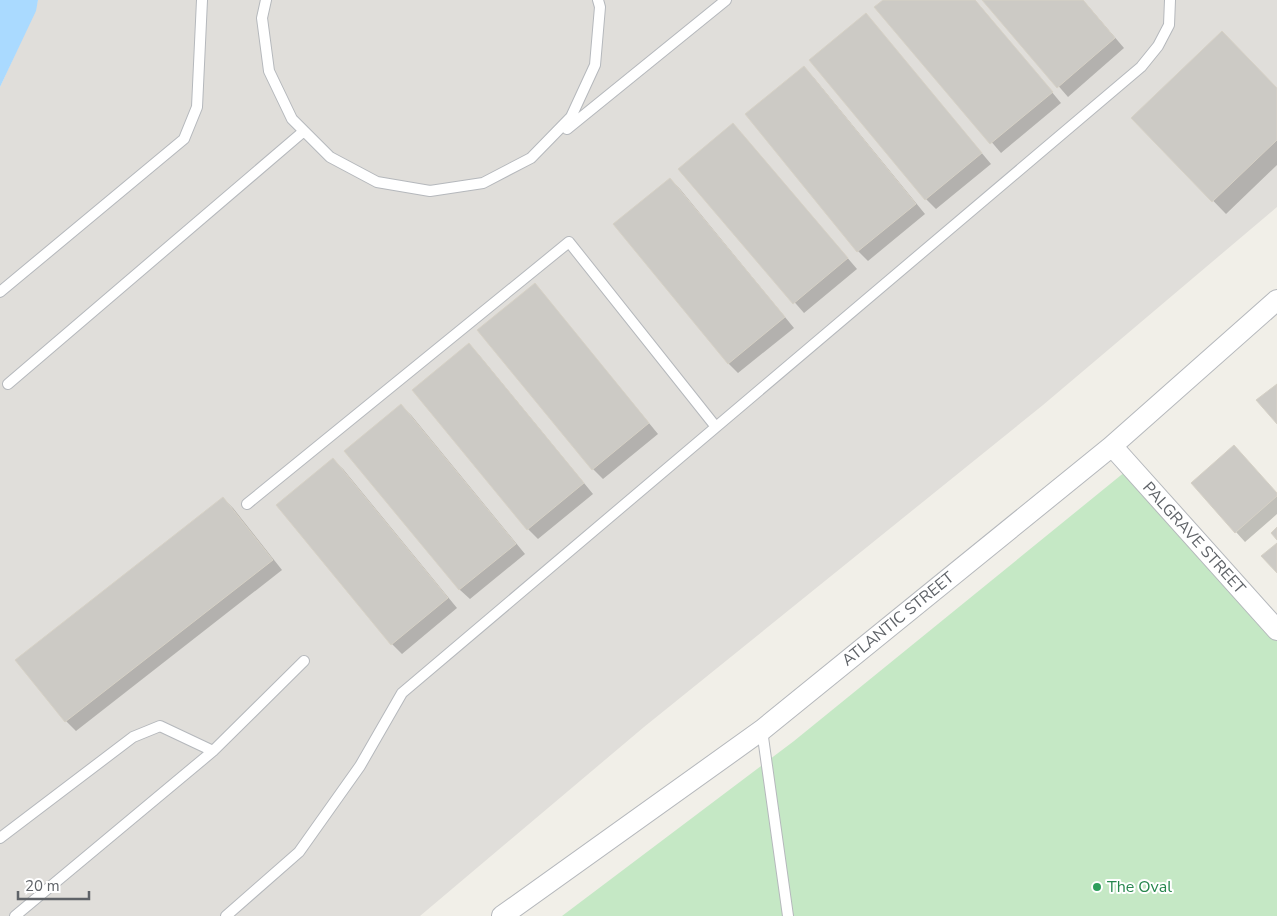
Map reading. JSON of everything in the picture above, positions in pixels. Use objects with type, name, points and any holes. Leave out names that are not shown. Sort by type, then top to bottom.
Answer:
[{"type":"street","name":"ATLANTIC STREET","points":[[502,916],[762,730],[1112,446],[1277,300]]},
{"type":"street","name":"PALGRAVE STREET","points":[[1112,446],[1277,630]]},
{"type":"lane","points":[[0,292],[184,139],[197,107],[202,0]]},
{"type":"lane","points":[[266,0],[262,18],[270,71],[292,119],[330,157],[377,182],[430,191],[483,182],[530,158],[726,0]]},
{"type":"lane","points":[[530,158],[571,117],[595,64],[600,7],[598,0]]},
{"type":"lane","points":[[226,916],[299,852],[360,766],[402,693],[1141,67],[1158,46],[1169,25],[1170,0]]},
{"type":"lane","points":[[8,384],[304,131]]},
{"type":"lane","points":[[247,504],[569,242],[716,427]]},
{"type":"lane","points":[[15,916],[213,751],[304,660]]},
{"type":"lane","points":[[0,838],[133,737],[160,726],[213,751]]},
{"type":"lane","points":[[762,730],[788,916]]},
{"type":"shaded area","points":[[38,0],[1277,0],[1277,207],[1043,405],[644,727],[420,916],[0,916],[0,87],[35,11]]},
{"type":"green space","points":[[1131,467],[1277,630],[1277,916],[562,916],[794,741]]},
{"type":"water","points":[[0,0],[38,0],[36,11],[0,87]]},
{"type":"building","points":[[883,0],[975,0],[1053,92],[990,144],[874,7]]},
{"type":"building","points":[[982,0],[1083,0],[1115,38],[1057,88]]},
{"type":"building","points":[[866,13],[982,153],[925,200],[809,60]]},
{"type":"building","points":[[1222,31],[1277,88],[1277,140],[1212,202],[1131,118]]},
{"type":"building","points":[[804,66],[916,204],[857,252],[745,114]]},
{"type":"building","points":[[733,123],[848,258],[793,304],[678,169]]},
{"type":"building","points":[[670,178],[785,317],[728,364],[613,224]]},
{"type":"building","points":[[535,283],[649,423],[592,470],[477,330]]},
{"type":"building","points":[[469,343],[584,483],[527,530],[412,390]]},
{"type":"building","points":[[1277,384],[1277,424],[1256,400]]},
{"type":"building","points":[[401,404],[516,544],[459,590],[344,451]]},
{"type":"building","points":[[1234,445],[1277,493],[1277,496],[1235,533],[1191,483]]},
{"type":"building","points":[[333,458],[448,598],[391,645],[276,505]]},
{"type":"building","points":[[223,497],[273,560],[65,722],[15,660]]},
{"type":"building","points":[[1277,527],[1277,540],[1271,533]]},
{"type":"building","points":[[1277,543],[1277,573],[1261,556]]},
{"type":"place","name":"The Oval","points":[[1097,887]]}]
